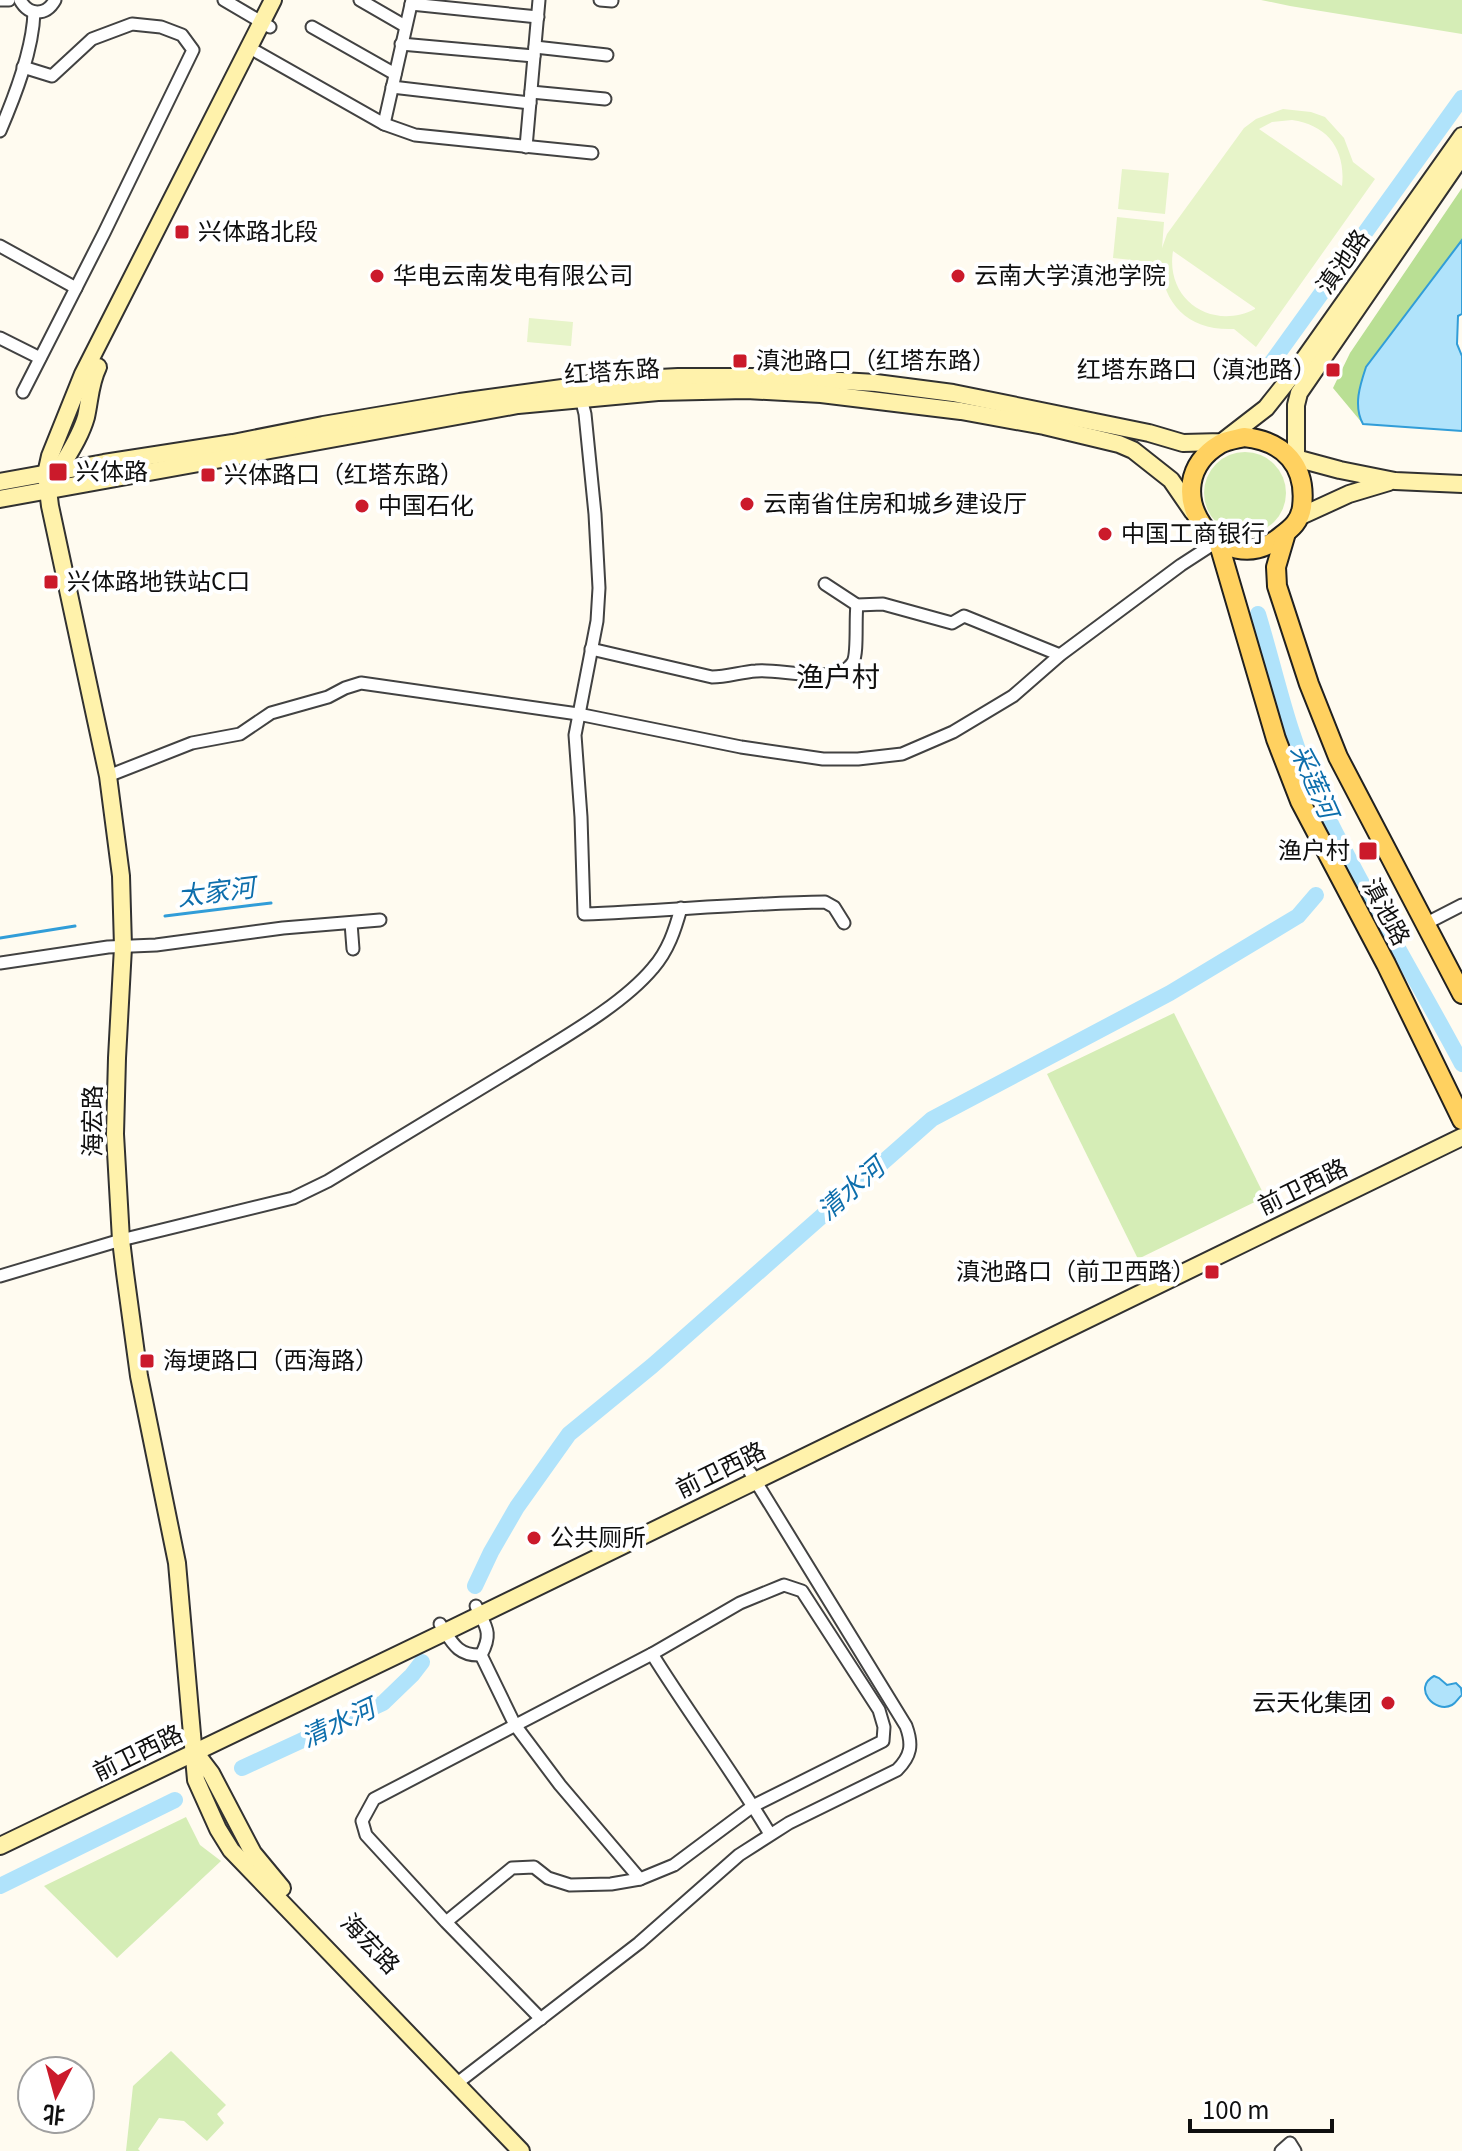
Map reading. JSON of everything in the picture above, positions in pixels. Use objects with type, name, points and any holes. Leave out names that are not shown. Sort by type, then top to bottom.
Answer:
[{"type":"main road","points":[[208,135],[257,52],[273,0]]},
{"type":"main road","points":[[51,478],[70,452],[85,419],[92,379],[208,135],[266,24],[284,0]]},
{"type":"main road","name":"滇池路","points":[[1222,442],[1274,399],[1462,136]]},
{"type":"main road","name":"滇池路","points":[[1293,460],[1296,405],[1306,382],[1462,156]]},
{"type":"main road","name":"红塔东路","points":[[0,499],[51,478],[323,425],[621,380],[678,377],[771,377],[876,383],[1006,403],[1183,443],[1222,442]]},
{"type":"main road","name":"红塔东路","points":[[0,482],[51,478],[518,405],[658,392],[746,390],[821,394],[946,408],[1119,444],[1133,450],[1171,480],[1198,521]]},
{"type":"main road","points":[[1296,429],[1306,449],[1324,464]]},
{"type":"main road","points":[[1301,516],[1301,480],[1293,460],[1283,449],[1261,438],[1244,437],[1222,442],[1205,456],[1194,472],[1190,496],[1198,521],[1218,541],[1247,550],[1272,544],[1301,516],[1349,494],[1395,481]]},
{"type":"main road","points":[[1293,460],[1395,481],[1462,484]]},
{"type":"main road","name":"海宏路","points":[[51,478],[50,506],[108,776],[121,876],[123,947],[115,1134],[121,1240],[139,1376],[177,1563],[193,1747],[211,1773],[253,1853],[273,1878],[460,2080],[521,2151]]},
{"type":"main road","name":"滇池路","points":[[1286,533],[1276,567],[1277,586],[1309,684],[1338,757],[1462,994]]},
{"type":"main road","name":"滇池路","points":[[1218,541],[1276,739],[1300,801],[1386,964],[1462,1120]]},
{"type":"main road","name":"前卫西路","points":[[0,1834],[193,1747],[442,1628],[1462,1126]]},
{"type":"main road","name":"前卫西路","points":[[1136,1289],[1462,1137]]},
{"type":"main road","name":"前卫西路","points":[[0,1846],[193,1747]]},
{"type":"main road","name":"海宏路","points":[[460,2080],[536,2151]]},
{"type":"street","points":[[0,0],[9,0]]},
{"type":"street","points":[[20,0],[24,7],[41,13],[55,0]]},
{"type":"street","points":[[224,0],[266,24]]},
{"type":"street","points":[[360,0],[405,26]]},
{"type":"street","points":[[526,147],[539,0]]},
{"type":"street","points":[[384,124],[411,2],[538,17]]},
{"type":"street","points":[[0,131],[23,67],[34,28],[34,12]]},
{"type":"street","points":[[23,67],[52,76],[92,39],[132,24],[161,27],[182,35],[193,50],[23,392]]},
{"type":"street","points":[[312,27],[395,74]]},
{"type":"street","points":[[401,44],[607,55]]},
{"type":"street","points":[[257,52],[384,124],[415,135],[592,153]]},
{"type":"street","points":[[392,87],[605,99]]},
{"type":"street","points":[[0,246],[76,288]]},
{"type":"street","points":[[0,338],[40,358]]},
{"type":"street","points":[[581,398],[595,514],[599,588],[597,621],[575,735],[584,914],[825,902],[834,907],[844,923]]},
{"type":"street","points":[[108,776],[192,743],[240,734],[271,713],[328,697],[361,683],[578,714],[741,747],[823,759],[902,754],[953,732],[1013,696],[1060,655],[1218,541]]},
{"type":"street","points":[[825,584],[857,605],[883,604],[952,623],[964,616],[1060,655]]},
{"type":"street","points":[[591,649],[712,677],[758,670],[833,674],[847,668],[855,656],[857,605]]},
{"type":"street","points":[[1425,924],[1462,905]]},
{"type":"street","points":[[0,1276],[121,1240],[293,1198],[328,1181],[612,1005],[642,981],[661,959],[676,928],[681,908]]},
{"type":"street","points":[[0,963],[108,947],[156,945],[283,928],[380,920]]},
{"type":"street","points":[[351,923],[353,949]]},
{"type":"street","points":[[460,2080],[639,1943],[739,1855],[770,1834],[897,1770],[910,1752],[911,1739],[906,1726],[752,1476]]},
{"type":"street","points":[[446,1922],[512,1868],[534,1867],[548,1878],[570,1885],[611,1884],[640,1879],[674,1865],[753,1806],[883,1741],[884,1727],[879,1710],[802,1591],[784,1585],[740,1603],[652,1654],[374,1799],[362,1821],[366,1835],[446,1922],[541,2019]]},
{"type":"street","points":[[478,1610],[488,1628],[487,1643],[481,1655]]},
{"type":"street","points":[[442,1628],[459,1651],[481,1655]]},
{"type":"street","points":[[652,1654],[770,1834]]},
{"type":"street","points":[[481,1655],[515,1725],[560,1785],[640,1879]]},
{"type":"street","points":[[1281,2151],[1290,2143],[1295,2151]]},
{"type":"green space","points":[[1261,0],[1462,0],[1462,34],[1290,6]]},
{"type":"green space","points":[[1283,109],[1325,117],[1344,138],[1353,162],[1375,179],[1256,347],[1234,329],[1204,326],[1182,313],[1167,292],[1160,263],[1113,258],[1117,217],[1164,222],[1162,248],[1167,234],[1244,128],[1256,119]],"holes":[[[1292,120],[1316,127],[1332,141],[1341,161],[1342,186],[1259,129],[1272,122]],[[1173,251],[1255,308],[1255,309],[1239,315],[1223,316],[1195,307],[1176,284],[1172,268]]]},
{"type":"green space","points":[[1122,169],[1169,173],[1165,214],[1118,209]]},
{"type":"green space","points":[[1462,188],[1462,240],[1366,368],[1359,417],[1363,424],[1333,388],[1350,353]]},
{"type":"green space","points":[[529,318],[573,322],[571,346],[527,342]]},
{"type":"green space","points":[[1245,452],[1261,455],[1274,464],[1283,477],[1286,493],[1283,509],[1274,522],[1261,531],[1245,534],[1229,531],[1216,522],[1207,509],[1204,493],[1207,477],[1216,464],[1229,455]]},
{"type":"green space","points":[[1174,1013],[1265,1197],[1138,1259],[1047,1074]]},
{"type":"green space","points":[[186,1817],[200,1845],[221,1861],[117,1958],[44,1886]]},
{"type":"green space","points":[[171,2051],[226,2105],[217,2114],[224,2123],[207,2141],[184,2121],[159,2118],[138,2149],[140,2151],[126,2151],[133,2086]]},
{"type":"water","points":[[1462,240],[1462,314],[1458,316],[1457,344],[1462,356],[1462,431],[1363,424],[1358,403],[1366,367]]},
{"type":"water","points":[[1434,1676],[1447,1685],[1456,1683],[1461,1688],[1462,1695],[1453,1704],[1439,1706],[1428,1698],[1425,1687]]},
{"type":"waterway","name":"采莲河","points":[[1272,362],[1462,98]]},
{"type":"waterway","name":"采莲河","points":[[1258,614],[1290,725],[1314,789],[1367,893],[1462,1064]]},
{"type":"waterway","name":"清水河","points":[[475,1586],[517,1507],[569,1434],[652,1366],[932,1119],[1170,993],[1298,916],[1316,895]]},
{"type":"waterway","name":"太家河","points":[[165,916],[271,903]]},
{"type":"waterway","name":"太家河","points":[[0,938],[75,926]]},
{"type":"waterway","name":"清水河","points":[[242,1768],[383,1703],[422,1662]]},
{"type":"waterway","name":"清水河","points":[[0,1886],[175,1800]]},
{"type":"place","name":"兴体路北段","points":[[182,232]]},
{"type":"place","name":"华电云南发电有限公司","points":[[377,276]]},
{"type":"place","name":"云南大学滇池学院","points":[[958,276]]},
{"type":"place","name":"滇池路口（红塔东路）","points":[[740,361]]},
{"type":"place","name":"红塔东路口（滇池路）","points":[[1333,370]]},
{"type":"place","name":"兴体路","points":[[58,472]]},
{"type":"place","name":"兴体路口（红塔东路）","points":[[208,475]]},
{"type":"place","name":"云南省住房和城乡建设厅","points":[[747,504]]},
{"type":"place","name":"中国石化","points":[[362,506]]},
{"type":"place","name":"中国工商银行","points":[[1105,534]]},
{"type":"place","name":"兴体路地铁站C口","points":[[51,582]]},
{"type":"place","name":"渔户村","points":[[1368,851]]},
{"type":"place","name":"滇池路口（前卫西路）","points":[[1212,1272]]},
{"type":"place","name":"海埂路口（西海路）","points":[[147,1361]]},
{"type":"place","name":"公共厕所","points":[[534,1538]]},
{"type":"place","name":"云天化集团","points":[[1388,1703]]},
{"type":"district","name":"渔户村","points":[[838,677]]}]
